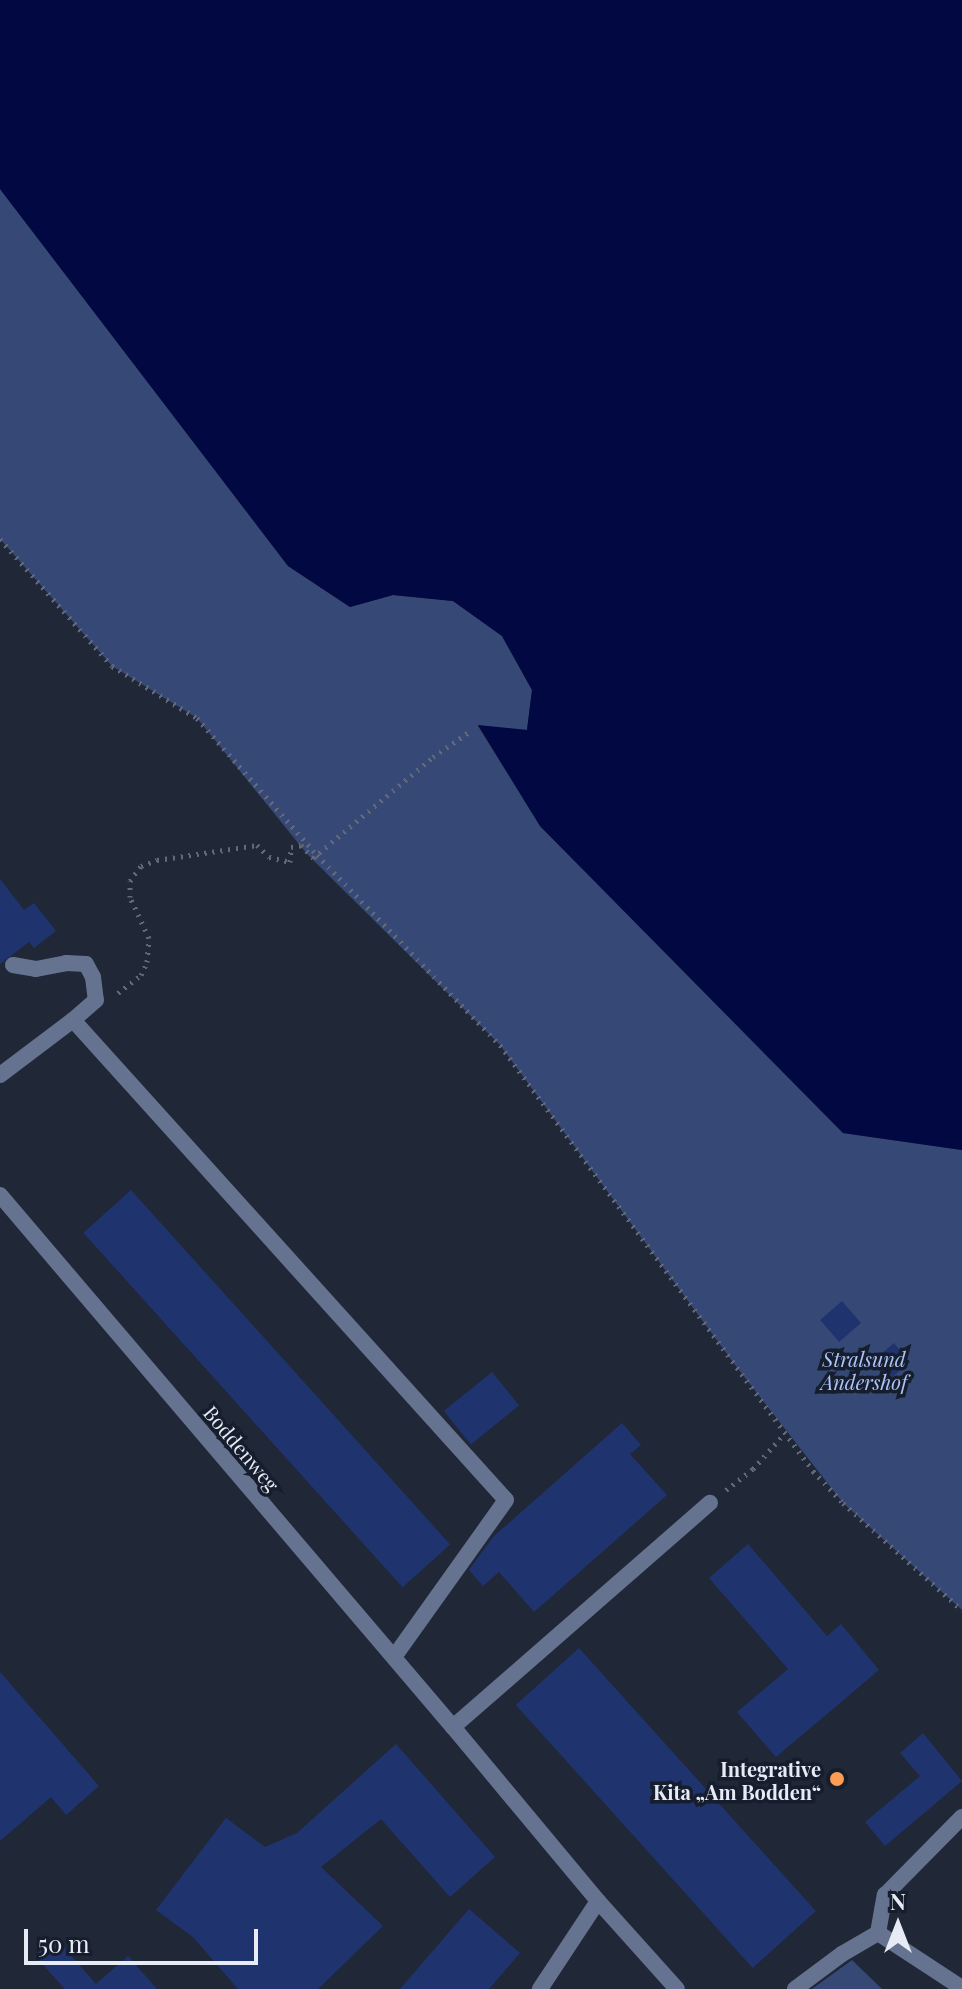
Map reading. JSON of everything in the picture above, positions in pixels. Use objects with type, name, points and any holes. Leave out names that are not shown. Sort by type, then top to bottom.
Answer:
[{"type":"street","points":[[0,1075],[96,1000],[93,977],[86,964],[66,963],[36,969],[13,965]]},
{"type":"street","points":[[73,1020],[506,1500],[394,1657]]},
{"type":"street","name":"Boddenweg","points":[[0,1195],[598,1901],[677,1989]]},
{"type":"street","points":[[453,1727],[710,1503]]},
{"type":"street","points":[[795,1989],[842,1954],[878,1933],[885,1895],[962,1817]]},
{"type":"street","points":[[540,1989],[598,1901]]},
{"type":"street","points":[[878,1933],[962,1988]]},
{"type":"path","points":[[0,539],[112,666],[197,718],[317,855],[500,1045],[813,1471],[843,1503],[962,1610]]},
{"type":"path","points":[[96,1000],[120,992],[141,975],[147,962],[149,938],[130,897],[130,881],[141,866],[238,846],[257,845],[269,857],[290,862],[293,845],[304,847],[309,857],[317,855],[433,757],[469,732]]},
{"type":"path","points":[[710,1503],[753,1469],[785,1433]]},
{"type":"green space","name":"Stralsund Andershof","points":[[0,189],[288,566],[350,607],[393,595],[453,601],[502,636],[532,690],[527,730],[478,726],[540,826],[843,1133],[962,1150],[962,1610],[843,1503],[735,1365],[500,1045],[307,854],[197,718],[112,666],[0,539]]},
{"type":"green space","points":[[852,1960],[882,1989],[812,1989]]},
{"type":"shaded area","points":[[0,0],[962,0],[962,1150],[843,1133],[540,826],[478,725],[527,730],[532,690],[502,636],[453,601],[393,595],[350,607],[288,566],[0,189]]},
{"type":"building","points":[[0,879],[24,910],[34,903],[56,931],[34,948],[29,942],[0,964]]},
{"type":"building","points":[[131,1190],[450,1544],[403,1587],[83,1233]]},
{"type":"building","points":[[842,1301],[861,1323],[839,1342],[820,1320]]},
{"type":"building","points":[[894,1343],[910,1362],[889,1380],[873,1361]]},
{"type":"building","points":[[492,1372],[519,1405],[471,1444],[444,1411]]},
{"type":"building","points":[[622,1423],[641,1445],[630,1454],[667,1495],[534,1612],[499,1572],[483,1586],[469,1570],[493,1537]]},
{"type":"building","points":[[748,1544],[827,1636],[841,1624],[879,1670],[776,1757],[737,1712],[788,1669],[709,1578]]},
{"type":"building","points":[[579,1648],[816,1911],[753,1968],[516,1705]]},
{"type":"building","points":[[0,1672],[99,1786],[66,1815],[51,1797],[0,1841]]},
{"type":"building","points":[[923,1733],[962,1781],[885,1846],[865,1822],[920,1776],[900,1753]]},
{"type":"building","points":[[396,1744],[495,1857],[450,1897],[381,1819],[321,1867],[383,1926],[318,1989],[238,1989],[193,1937],[156,1910],[226,1818],[265,1847],[297,1833]]},
{"type":"building","points":[[469,1909],[520,1953],[489,1989],[400,1989]]},
{"type":"building","points":[[55,1937],[96,1984],[128,1956],[157,1989],[65,1989],[35,1956]]},
{"type":"place","name":"Integrative Kita „Am Bodden“","points":[[837,1779]]}]
